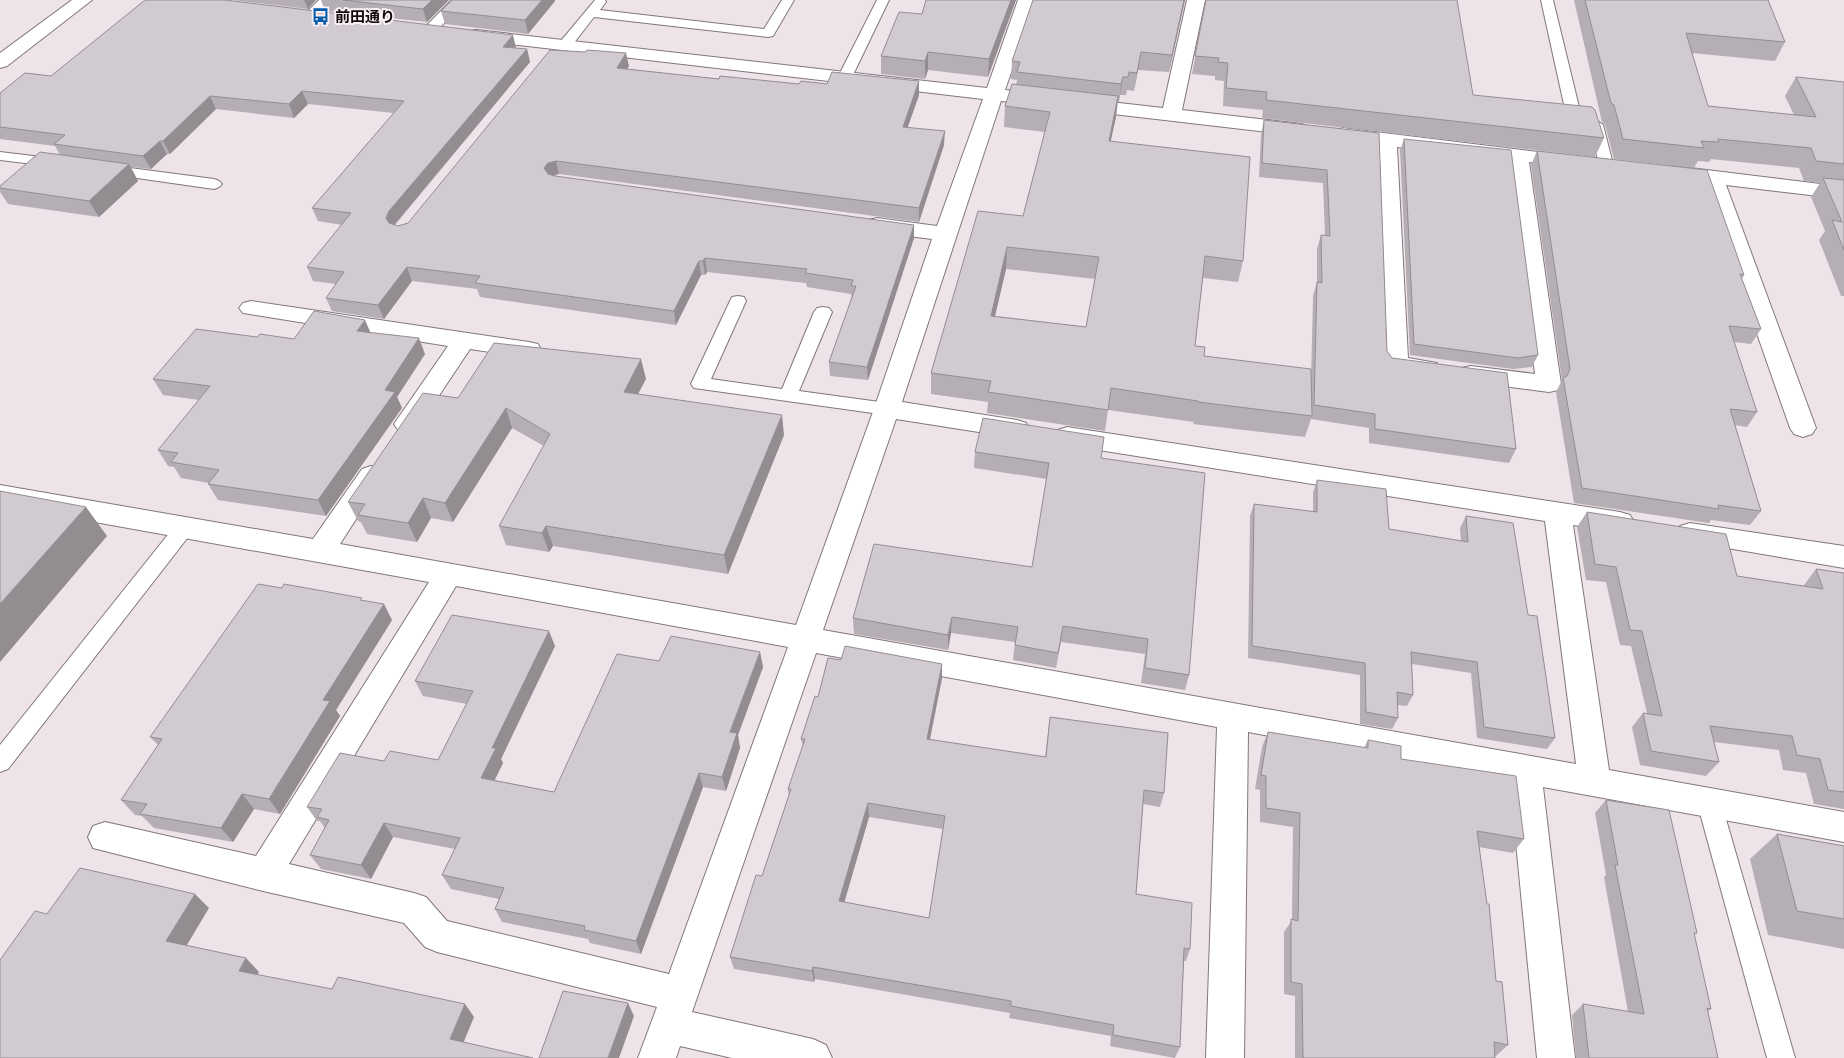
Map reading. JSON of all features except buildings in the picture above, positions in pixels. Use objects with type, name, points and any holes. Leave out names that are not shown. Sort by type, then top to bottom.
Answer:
[{"type":"street","points":[[2,58],[83,0]]},
{"type":"street","points":[[668,1026],[887,409],[945,234],[1027,0]]},
{"type":"street","points":[[1172,115],[1196,0]]},
{"type":"street","points":[[290,14],[337,19]]},
{"type":"street","points":[[412,28],[555,50],[844,77],[1615,166]]},
{"type":"street","points":[[1387,140],[1396,364],[1549,384],[1518,155]]},
{"type":"street","points":[[1654,170],[1844,193]]},
{"type":"street","points":[[1713,177],[1803,428]]},
{"type":"street","points":[[856,222],[945,234]]},
{"type":"street","points":[[251,308],[553,354]]},
{"type":"street","points":[[320,551],[464,340]]},
{"type":"street","points":[[887,409],[1844,557]]},
{"type":"street","points":[[0,495],[806,638],[1844,827]]},
{"type":"street","points":[[1558,512],[1594,781]]},
{"type":"street","points":[[263,875],[449,574]]},
{"type":"street","points":[[1225,1058],[1233,717]]},
{"type":"street","points":[[1524,769],[1556,1058]]},
{"type":"street","points":[[105,837],[263,875],[414,908],[437,935],[668,1026],[813,1058]]},
{"type":"lane","points":[[308,16],[326,0]]},
{"type":"lane","points":[[430,30],[459,0]]},
{"type":"lane","points":[[555,50],[601,0]]},
{"type":"lane","points":[[591,13],[768,33],[788,0]]},
{"type":"lane","points":[[844,77],[883,0]]},
{"type":"lane","points":[[1548,0],[1572,109],[1596,125],[1615,166]]},
{"type":"lane","points":[[0,156],[68,165]]},
{"type":"lane","points":[[88,167],[214,184]]},
{"type":"lane","points":[[738,301],[700,384],[887,409]]},
{"type":"lane","points":[[788,396],[823,312]]},
{"type":"lane","points":[[0,762],[186,527]]},
{"type":"lane","points":[[1708,802],[1782,1058]]},
{"type":"place","name":"前田通り","points":[[321,16]]}]
